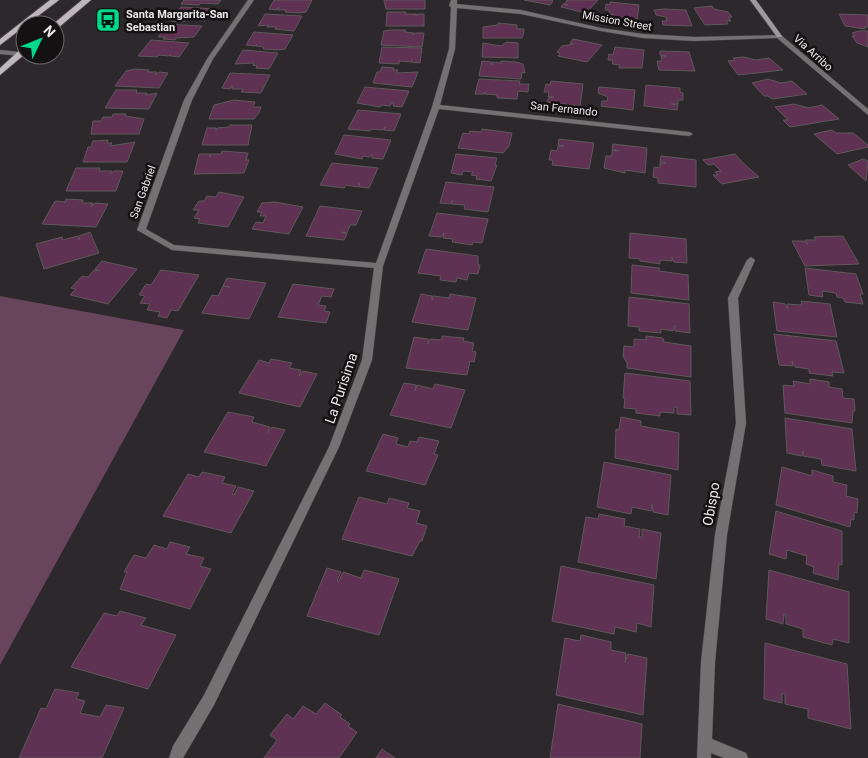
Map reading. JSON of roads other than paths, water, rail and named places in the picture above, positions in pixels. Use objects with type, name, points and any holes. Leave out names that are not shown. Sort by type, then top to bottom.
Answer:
[{"type":"main road","points":[[0,43],[55,0]]},
{"type":"main road","points":[[65,18],[87,0]]},
{"type":"main road","points":[[0,72],[15,58]]},
{"type":"street","name":"San Gabriel","points":[[251,0],[210,59],[188,100],[141,230],[172,248],[380,266]]},
{"type":"street","name":"Via Arribo","points":[[753,0],[779,36],[868,113]]},
{"type":"street","name":"La Purisima","points":[[176,758],[178,750],[209,700],[334,447],[367,360],[380,266],[436,107],[452,49],[453,3]]},
{"type":"street","name":"Mission Street","points":[[453,3],[521,12],[610,32],[642,36],[673,39],[779,36]]},
{"type":"street","points":[[0,52],[15,52]]},
{"type":"street","name":"San Fernando","points":[[436,107],[689,134]]},
{"type":"street","name":"Obispo","points":[[704,758],[708,662],[721,536],[741,423],[733,298],[750,260]]},
{"type":"street","points":[[705,743],[742,758]]},
{"type":"place","name":"Santa Margarita-San Sebastian","points":[[108,20]]}]
